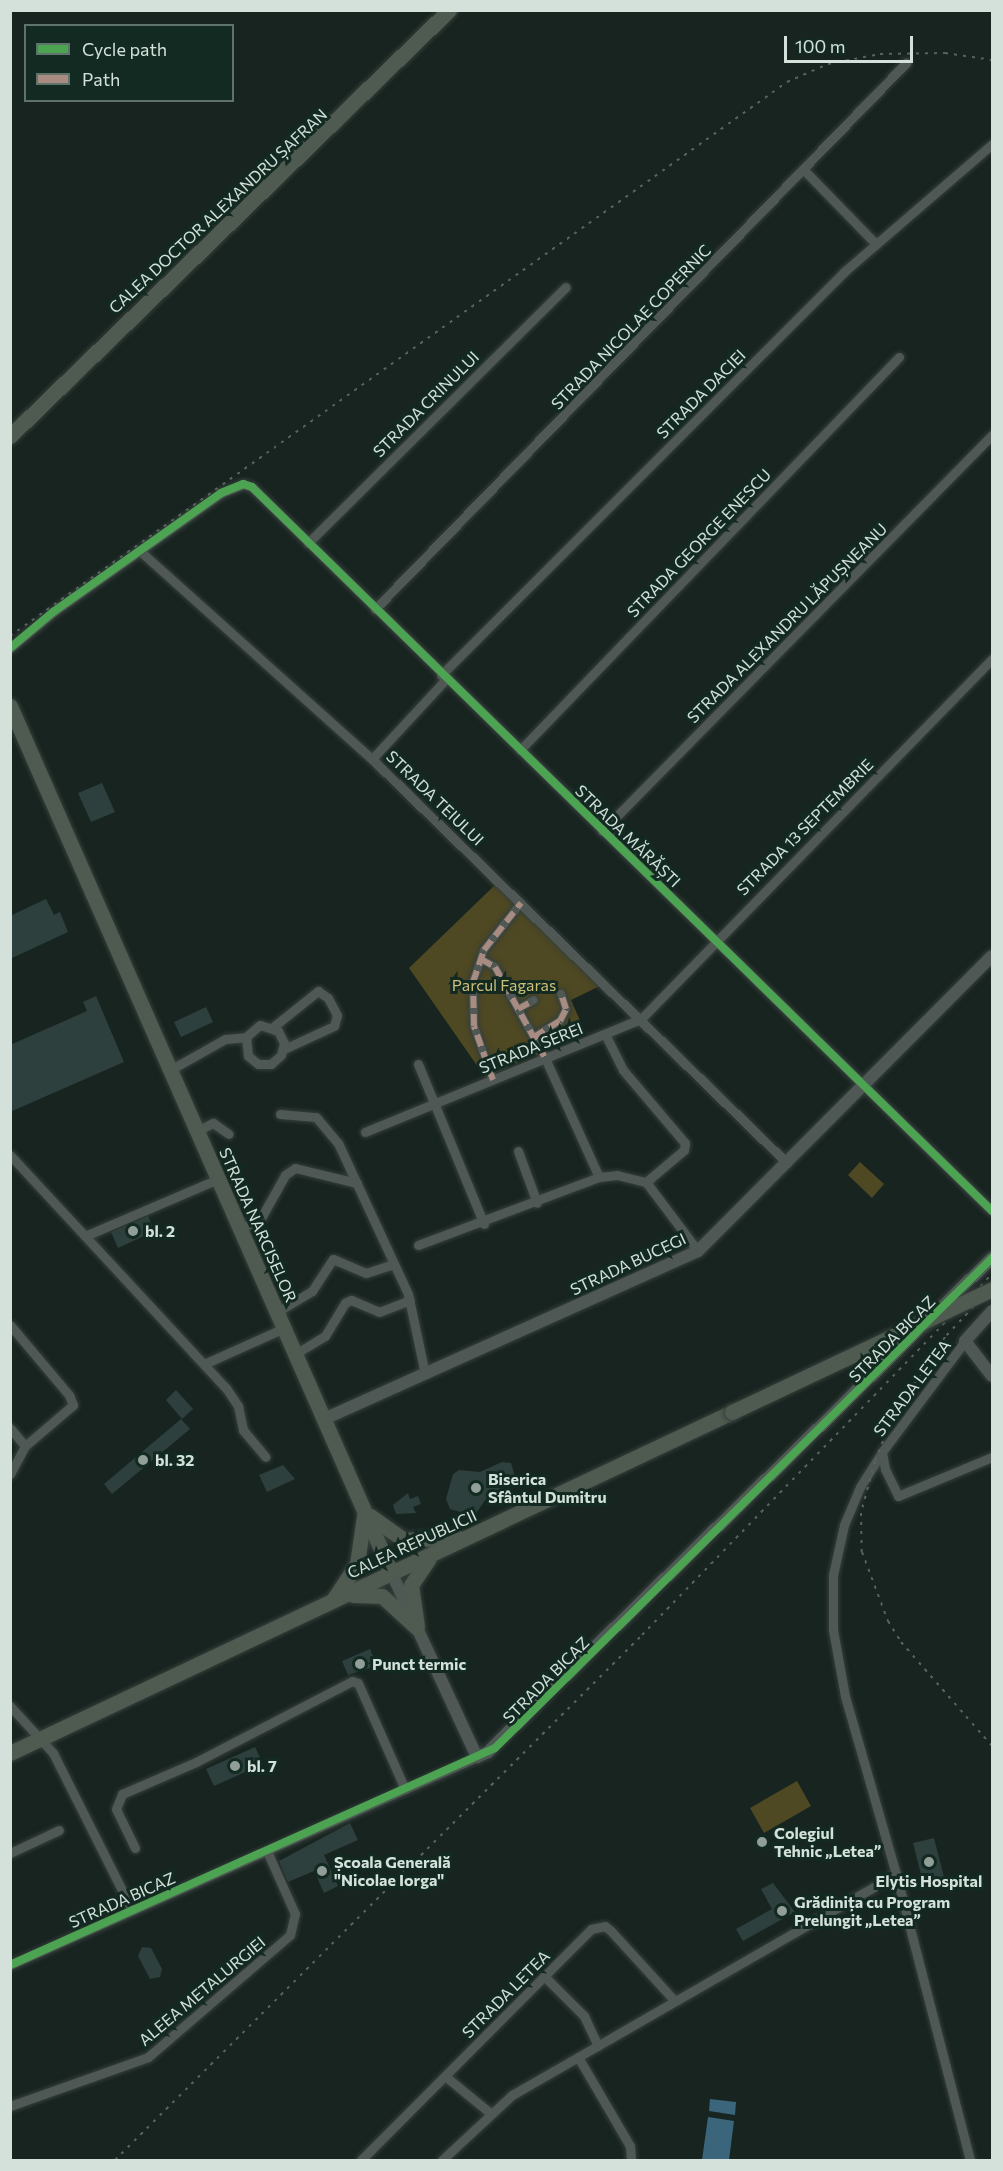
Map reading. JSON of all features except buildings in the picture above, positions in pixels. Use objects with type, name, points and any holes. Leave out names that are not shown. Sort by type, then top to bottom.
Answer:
[{"type":"main road","name":"CALEA DOCTOR ALEXANDRU ȘAFRAN","points":[[10,436],[448,10]]},
{"type":"main road","name":"STRADA NARCISELOR","points":[[10,706],[392,1574]]},
{"type":"main road","name":"CALEA REPUBLICII","points":[[10,1753],[993,1289]]},
{"type":"main road","points":[[362,1507],[383,1528],[416,1542],[483,1530]]},
{"type":"main road","points":[[338,1599],[357,1564],[364,1533],[362,1507]]},
{"type":"main road","points":[[417,1628],[411,1585],[431,1556]]},
{"type":"main road","points":[[338,1599],[382,1596],[417,1628]]},
{"type":"street","name":"STRADA NICOLAE COPERNIC","points":[[375,609],[805,171],[906,63]]},
{"type":"street","name":"STRADA DACIEI","points":[[372,759],[443,677],[876,244],[993,144]]},
{"type":"street","points":[[805,171],[876,244]]},
{"type":"street","name":"STRADA CRINULUI","points":[[308,543],[566,287]]},
{"type":"street","name":"STRADA GEORGE ENESCU","points":[[520,750],[899,357]]},
{"type":"street","name":"STRADA ALEXANDRU LĂPUȘNEANU","points":[[602,831],[993,435]]},
{"type":"street","name":"STRADA MĂRĂȘTI","points":[[140,551],[221,492],[243,484],[252,487],[443,677],[993,1211]]},
{"type":"street","points":[[10,648],[140,551]]},
{"type":"street","name":"STRADA TEIULUI","points":[[140,551],[372,759],[641,1018],[787,1163]]},
{"type":"street","name":"STRADA 13 SEPTEMBRIE","points":[[641,1018],[715,939],[993,659]]},
{"type":"street","points":[[493,1080],[472,1005],[481,959],[520,903]]},
{"type":"street","name":"STRADA BUCEGI","points":[[324,1419],[698,1251],[993,956]]},
{"type":"street","points":[[481,959],[495,967],[534,1037],[599,1178]]},
{"type":"street","points":[[246,1037],[248,1056],[258,1064],[277,1060],[284,1049],[334,1026],[337,1015],[328,998],[318,991],[273,1027]]},
{"type":"street","points":[[534,1037],[560,1021],[566,1009],[561,994]]},
{"type":"street","points":[[518,1009],[534,1000]]},
{"type":"street","name":"STRADA SEREI","points":[[365,1132],[641,1018]]},
{"type":"street","points":[[170,1070],[225,1039],[246,1037],[260,1025],[273,1027],[282,1036],[284,1049]]},
{"type":"street","points":[[605,1034],[623,1070],[685,1143],[684,1150],[646,1182]]},
{"type":"street","points":[[418,1064],[484,1224]]},
{"type":"street","points":[[280,1114],[316,1117],[338,1143],[410,1300],[425,1374]]},
{"type":"street","points":[[197,1131],[213,1123],[229,1134]]},
{"type":"street","points":[[518,1151],[537,1203]]},
{"type":"street","points":[[10,1155],[226,1388],[238,1406],[243,1430],[266,1457]]},
{"type":"street","points":[[240,1229],[261,1218],[285,1175],[295,1168],[357,1183]]},
{"type":"street","points":[[418,1245],[484,1224],[599,1178],[624,1176],[646,1182],[698,1251]]},
{"type":"street","points":[[85,1236],[218,1179]]},
{"type":"street","name":"STRADA BICAZ","points":[[10,1965],[477,1757],[507,1737],[993,1258]]},
{"type":"street","points":[[277,1312],[312,1291],[333,1259],[366,1273],[393,1264]]},
{"type":"street","points":[[295,1354],[326,1336],[345,1303],[351,1300],[379,1312],[410,1300]]},
{"type":"street","points":[[993,1311],[965,1341],[993,1376]]},
{"type":"street","points":[[10,1325],[73,1401],[71,1409],[25,1446],[10,1474]]},
{"type":"street","points":[[204,1364],[284,1328]]},
{"type":"street","name":"STRADA LETEA","points":[[965,1341],[882,1452],[860,1487],[844,1525],[833,1575],[833,1630],[845,1696],[896,1874],[970,2160]]},
{"type":"street","points":[[10,1428],[25,1446]]},
{"type":"street","name":"STRADA LETEA","points":[[882,1452],[892,1489],[898,1497],[993,1457]]},
{"type":"street","name":"STRADA NARCISELOR","points":[[392,1574],[477,1757]]},
{"type":"street","points":[[135,1848],[116,1809],[122,1794],[196,1762],[352,1681],[358,1683],[405,1790]]},
{"type":"street","points":[[10,1706],[42,1738],[132,1910]]},
{"type":"street","points":[[10,1853],[59,1830]]},
{"type":"street","name":"ALEEA METALURGIEI","points":[[10,2106],[148,2057],[290,1935],[295,1914],[267,1851]]},
{"type":"street","points":[[442,2160],[490,2113],[578,2057],[673,1999],[896,1874]]},
{"type":"street","name":"STRADA LETEA","points":[[361,2160],[591,1929],[604,1926],[673,1999]]},
{"type":"street","points":[[544,1976],[584,2016],[598,2046]]},
{"type":"street","points":[[578,2057],[630,2146],[631,2160]]},
{"type":"street","points":[[445,2076],[490,2113]]},
{"type":"green space","name":"Parcul Fagaras","points":[[496,884],[602,985],[571,1000],[586,1034],[485,1077],[409,968]]},
{"type":"green space","points":[[860,1162],[884,1184],[872,1198],[848,1175]]},
{"type":"green space","points":[[797,1781],[811,1806],[764,1833],[750,1808]]},
{"type":"water","points":[[710,2099],[736,2102],[735,2115],[709,2111]]},
{"type":"water","points":[[708,2117],[734,2121],[729,2160],[702,2160]]},
{"type":"railway","points":[[10,636],[787,82],[828,64],[880,54],[945,53],[992,60]]},
{"type":"railway","points":[[115,2160],[642,1635],[992,1274]]},
{"type":"railway","points":[[992,1287],[945,1337],[893,1416],[875,1461],[861,1513],[862,1552],[888,1621],[901,1642],[992,1746]]},
{"type":"marked path","points":[[493,1080],[474,1026],[473,982],[484,950],[521,903]]},
{"type":"marked path","points":[[481,959],[495,967],[545,1058]]},
{"type":"marked path","points":[[534,1037],[560,1021],[566,1009],[561,994]]},
{"type":"marked path","points":[[518,1009],[534,1000]]},
{"type":"cycle path","points":[[10,648],[53,612],[221,493],[243,484],[252,487],[992,1211]]},
{"type":"cycle path","points":[[10,1965],[495,1748],[992,1258]]},
{"type":"place","name":"bl. 2","points":[[133,1231]]},
{"type":"place","name":"bl. 32","points":[[143,1460]]},
{"type":"place","name":"Biserica Sfântul Dumitru","points":[[476,1488]]},
{"type":"place","name":"Punct termic","points":[[360,1664]]},
{"type":"place","name":"bl. 7","points":[[235,1766]]},
{"type":"place","name":"Colegiul Tehnic „Letea”","points":[[762,1842]]},
{"type":"place","name":"Elytis Hospital","points":[[929,1862]]},
{"type":"place","name":"Școala Generală \"Nicolae Iorga\"","points":[[322,1871]]},
{"type":"place","name":"Grădinița cu Program Prelungit „Letea”","points":[[782,1911]]}]
